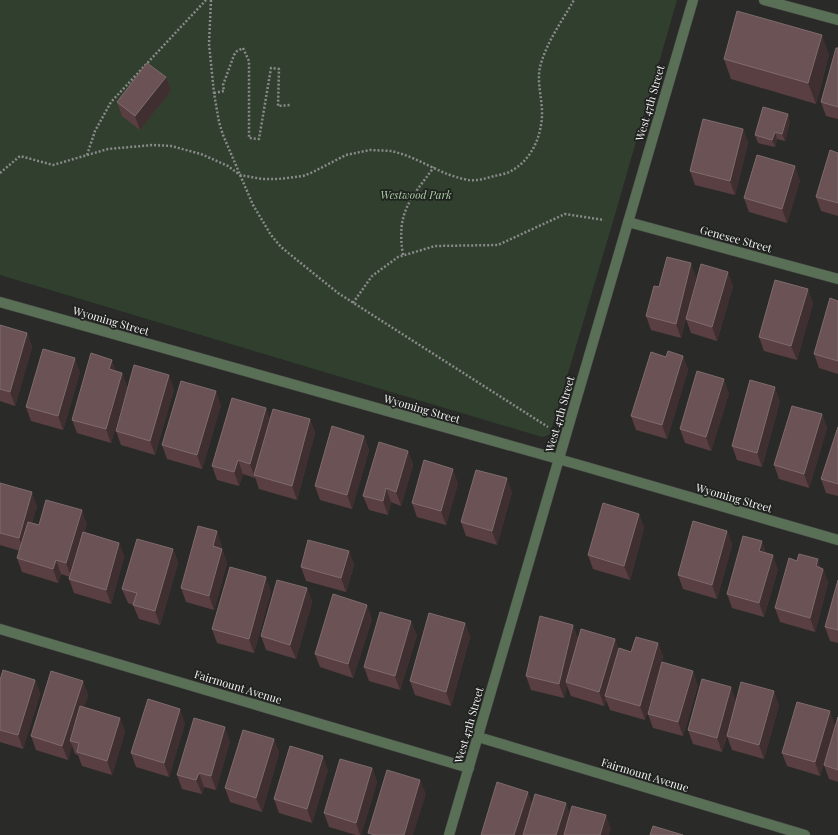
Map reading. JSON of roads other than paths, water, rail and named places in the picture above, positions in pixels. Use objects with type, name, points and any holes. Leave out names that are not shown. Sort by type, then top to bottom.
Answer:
[{"type":"street","name":"West 47th Street","points":[[449,835],[560,460],[693,0]]},
{"type":"street","points":[[764,0],[838,20]]},
{"type":"street","name":"Genesee Street","points":[[628,222],[838,279]]},
{"type":"street","name":"Wyoming Street","points":[[0,302],[838,540]]},
{"type":"street","name":"Fairmount Avenue","points":[[0,629],[469,768]]},
{"type":"street","name":"Fairmount Avenue","points":[[478,737],[805,835]]},
{"type":"park label","name":"Westwood Park","points":[[416,195]]}]
